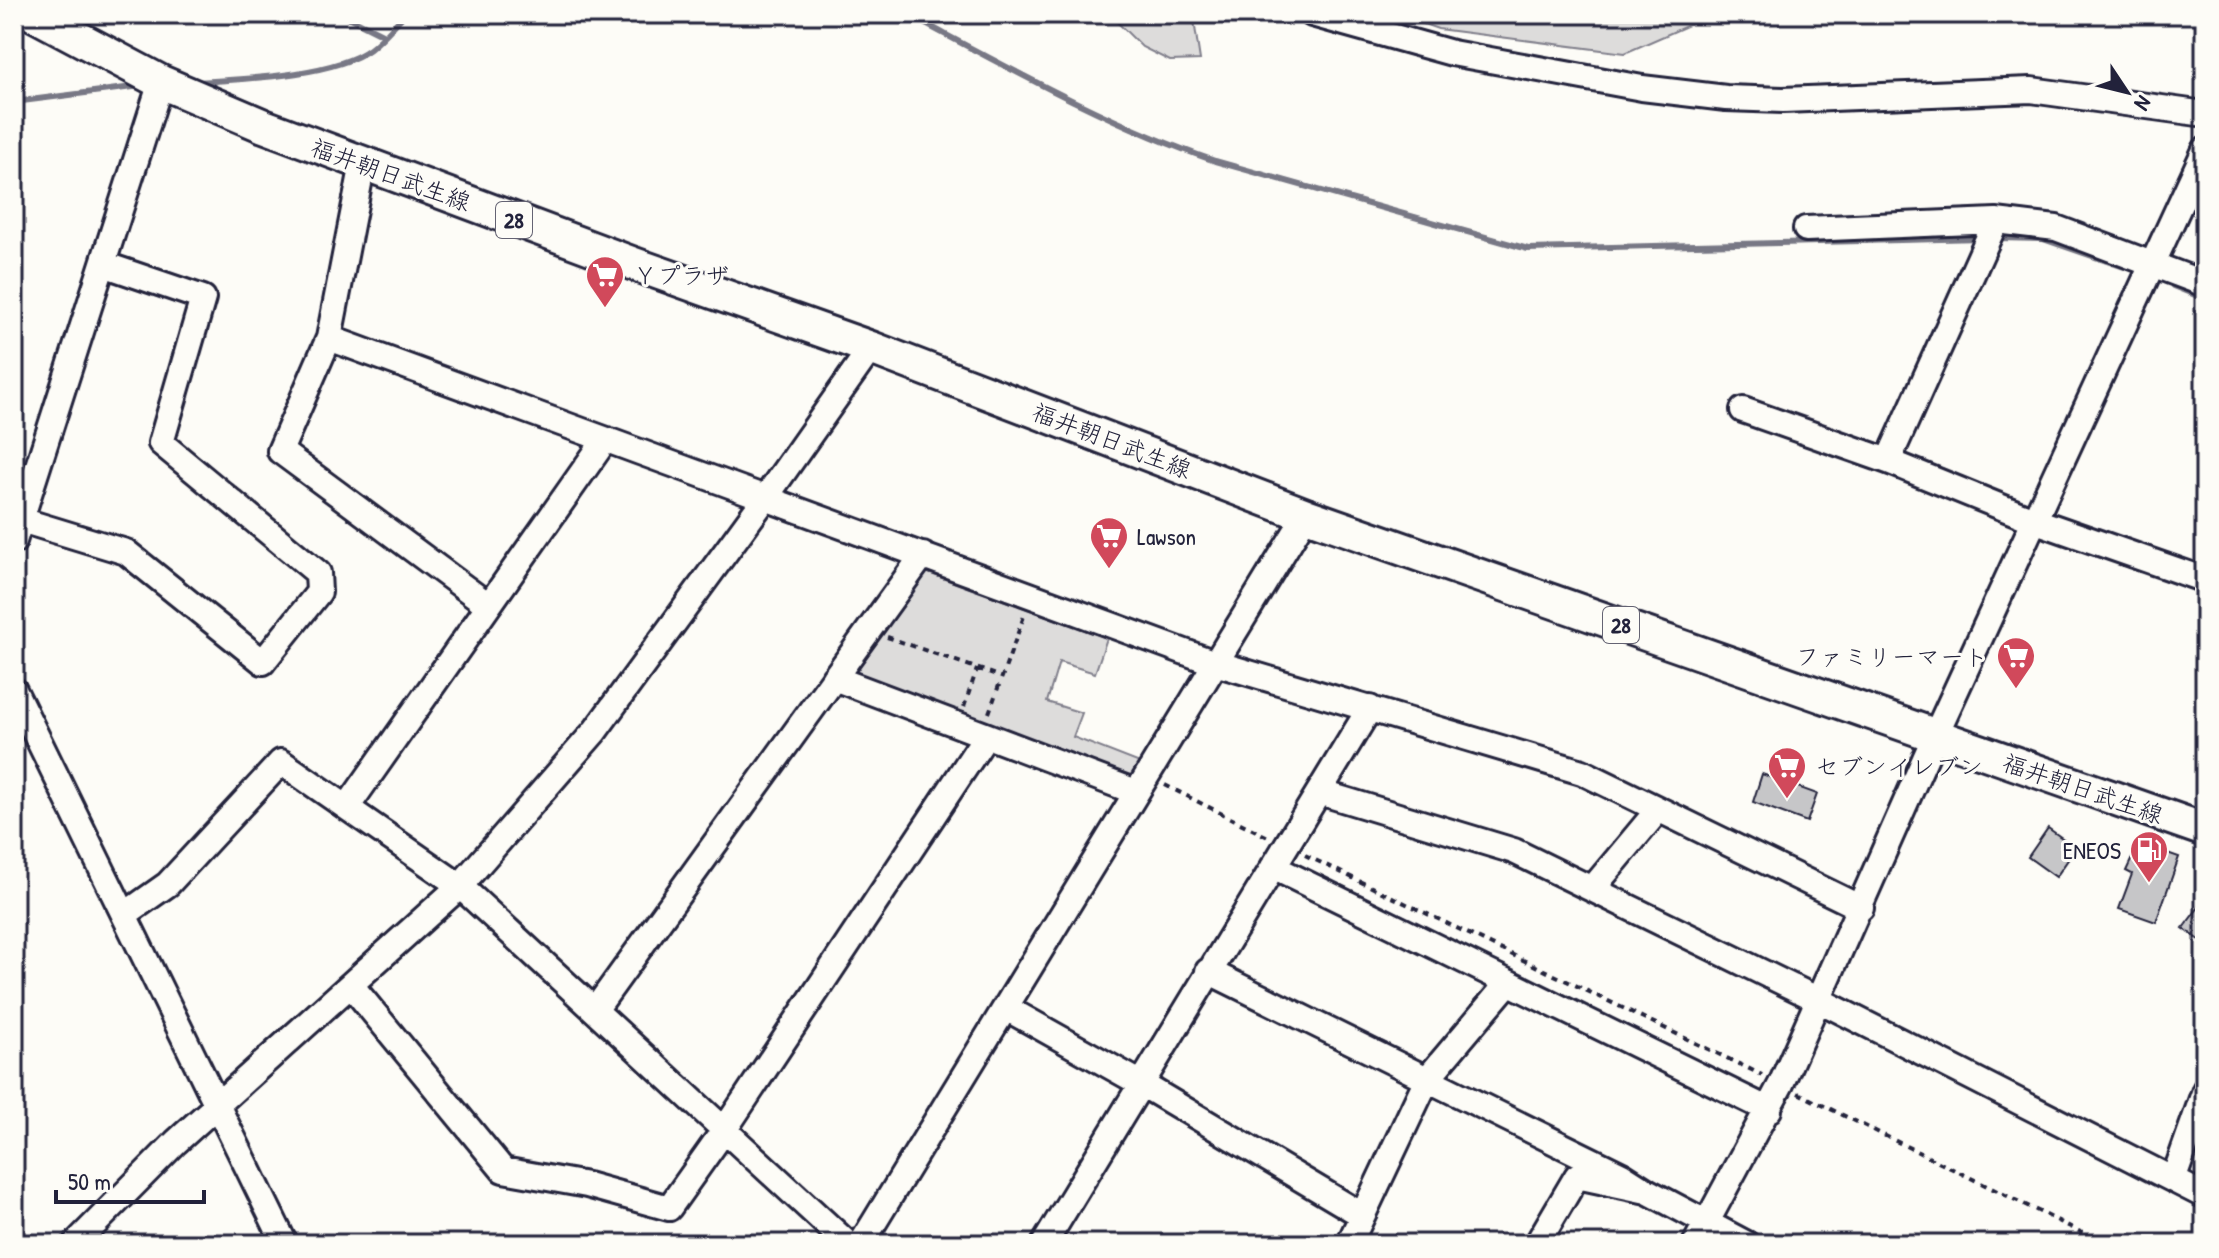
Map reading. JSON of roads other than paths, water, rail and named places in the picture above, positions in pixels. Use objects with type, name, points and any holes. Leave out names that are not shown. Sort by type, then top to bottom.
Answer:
[{"type":"main road","name":"福井朝日武生線","points":[[33,14],[161,82],[264,126],[871,348],[1306,515],[2205,830]]},
{"type":"street","points":[[1312,14],[1452,53],[1642,88],[1726,98],[1783,100],[2031,90],[2205,114]]},
{"type":"street","points":[[103,264],[203,298],[161,443],[318,573],[319,592],[263,662],[126,552],[18,530],[161,82]]},
{"type":"street","points":[[1695,1244],[1769,1110],[1935,736],[2205,150]]},
{"type":"street","points":[[363,163],[329,338],[280,451],[488,605]]},
{"type":"street","points":[[1888,461],[1996,221]]},
{"type":"street","points":[[1806,229],[1996,221],[2056,228],[2205,284]]},
{"type":"street","points":[[329,338],[1215,663],[1582,772],[1861,908]]},
{"type":"street","points":[[75,1244],[176,1142],[460,886],[595,731],[871,348]]},
{"type":"street","points":[[1743,410],[1888,461],[2036,521],[2205,580]]},
{"type":"street","points":[[348,806],[605,440]]},
{"type":"street","points":[[861,1244],[1306,515]]},
{"type":"street","points":[[595,1010],[923,555]]},
{"type":"street","points":[[834,678],[957,725],[987,727],[1141,784]]},
{"type":"street","points":[[14,690],[285,1244]]},
{"type":"street","points":[[1044,1244],[1370,708]]},
{"type":"street","points":[[351,985],[503,1170],[587,1185],[669,1208],[725,1129],[987,727]]},
{"type":"street","points":[[124,915],[168,884],[281,762],[460,886],[848,1244]]},
{"type":"street","points":[[1319,792],[1514,851],[1819,1000],[2205,1196]]},
{"type":"street","points":[[1593,888],[1658,810]]},
{"type":"street","points":[[1280,856],[1508,983],[1769,1110]]},
{"type":"street","points":[[1208,971],[1622,1175],[1747,1244]]},
{"type":"street","points":[[1349,1244],[1427,1079],[1508,983]]},
{"type":"street","points":[[1006,1008],[1140,1083],[1362,1215]]},
{"type":"street","points":[[2174,1178],[2205,1090]]},
{"type":"street","points":[[1537,1244],[1577,1176],[1647,1191]]},
{"type":"waterway","points":[[342,14],[384,35]]},
{"type":"waterway","points":[[196,82],[287,74],[334,65],[370,49],[405,14]]},
{"type":"waterway","points":[[907,14],[1058,94],[1175,146],[1215,161],[1528,249],[1981,238]]},
{"type":"waterway","points":[[14,102],[141,86]]},
{"type":"waterway","points":[[1997,238],[2043,239],[2127,268]]},
{"type":"waterway","points":[[2173,286],[2205,299]]},
{"type":"place","name":"Ｙプラザ","points":[[605,309]]},
{"type":"place","name":"Lawson","points":[[1109,570]]},
{"type":"place","name":"ファミリーマート","points":[[2016,690]]},
{"type":"place","name":"セブンイレブン","points":[[1787,800]]},
{"type":"place","name":"ENEOS","points":[[2149,884]]}]
